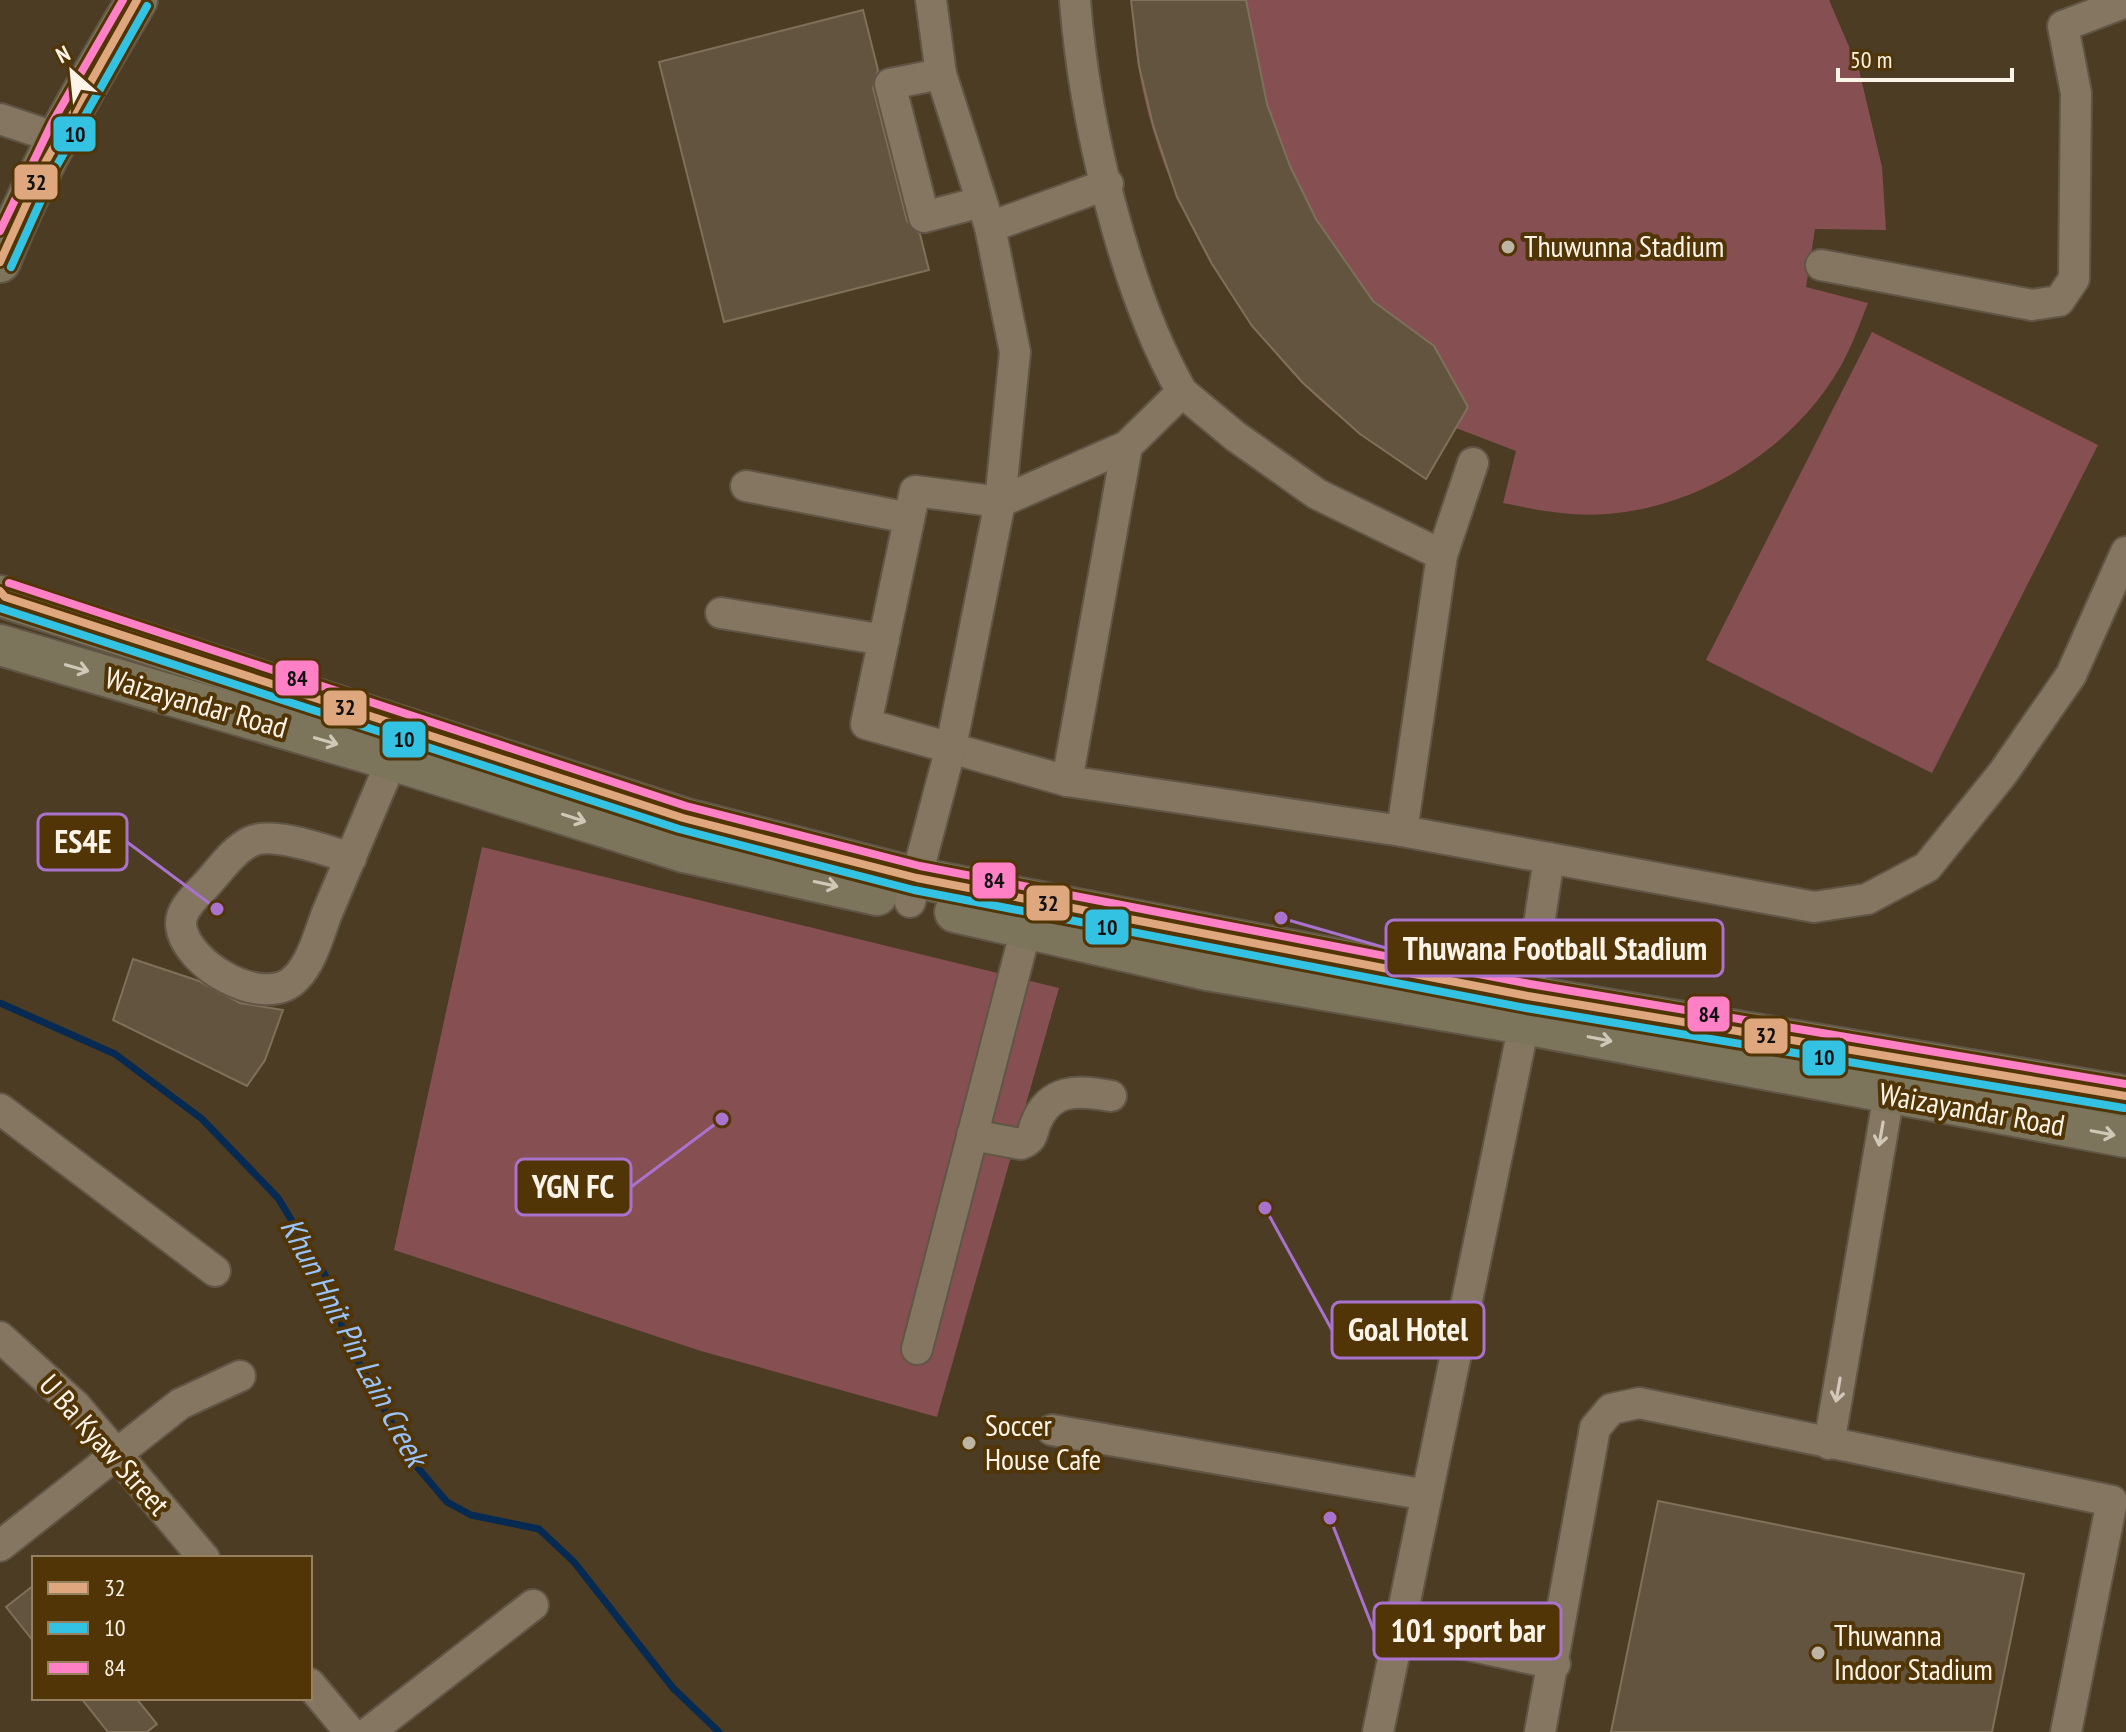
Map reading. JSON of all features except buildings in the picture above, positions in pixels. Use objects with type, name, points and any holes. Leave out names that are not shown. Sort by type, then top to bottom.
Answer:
[{"type":"main road","points":[[0,200],[29,129],[106,0]]},
{"type":"main road","points":[[0,262],[19,212],[29,129],[137,0]]},
{"type":"main road","name":"Waizayandar Road","points":[[2,595],[1026,929],[1207,970],[1526,1010]]},
{"type":"main road","name":"Waizayandar Road","points":[[1,646],[392,760],[684,852],[914,890],[1526,1010],[1892,1076],[1977,1090],[2126,1096]]},
{"type":"main road","name":"Waizayandar Road","points":[[1977,1090],[2126,1137]]},
{"type":"street","points":[[914,890],[951,747],[1000,502],[1015,352],[986,214],[941,74],[931,0]]},
{"type":"street","points":[[1075,0],[1080,69],[1120,236],[1161,355],[1182,392],[1235,436],[1317,494],[1442,555]]},
{"type":"street","points":[[1821,265],[2032,305],[2059,301],[2074,279],[2076,93],[2063,26],[2126,2]]},
{"type":"street","points":[[941,74],[890,84],[924,217],[986,214],[1108,184]]},
{"type":"street","points":[[1182,392],[1127,446],[1000,502],[915,491],[866,724],[1067,781],[1402,831],[1814,907],[1867,899],[1927,867],[2003,773],[2071,675],[2126,552]]},
{"type":"street","points":[[1067,781],[1127,446]]},
{"type":"street","points":[[1402,831],[1442,555],[1473,463]]},
{"type":"street","points":[[746,486],[909,518]]},
{"type":"street","points":[[721,613],[884,640]]},
{"type":"street","points":[[351,858],[270,839],[249,842],[188,905],[181,925],[185,937],[199,957],[233,982],[254,989],[281,990],[305,966],[351,858],[392,760]]},
{"type":"street","points":[[1378,1732],[1526,1010],[1549,858]]},
{"type":"street","points":[[917,1349],[1026,929]]},
{"type":"street","points":[[1829,1444],[1892,1076]]},
{"type":"street","points":[[972,1135],[1021,1144],[1031,1138],[1044,1106],[1060,1094],[1083,1091],[1111,1096]]},
{"type":"street","points":[[0,1109],[215,1271]]},
{"type":"street","name":"U Ba Kyaw Street","points":[[0,1337],[75,1405],[202,1556]]},
{"type":"street","points":[[0,1546],[180,1404],[240,1376]]},
{"type":"street","points":[[1540,1732],[1555,1664],[1595,1428],[1611,1409],[1639,1403],[2119,1502],[2066,1732]]},
{"type":"street","points":[[1052,1430],[1427,1495]]},
{"type":"street","points":[[369,1732],[533,1605]]},
{"type":"street","points":[[1399,1630],[1555,1664]]},
{"type":"street","points":[[312,1686],[350,1732]]},
{"type":"shaded area","name":"Thuwunna Stadium","points":[[1132,0],[1829,0],[1859,70],[1882,167],[1886,230],[1815,229],[1806,287],[1868,303],[1847,354],[1828,386],[1805,415],[1778,441],[1714,484],[1643,509],[1581,515],[1503,503],[1516,451],[1456,428],[1426,479],[1345,421],[1301,382],[1266,342],[1206,254],[1161,156],[1146,105],[1136,53]]},
{"type":"shaded area","points":[[1872,332],[2098,445],[1932,773],[1706,660]]},
{"type":"shaded area","points":[[482,847],[1059,988],[937,1417],[701,1351],[394,1250]]},
{"type":"waterway","name":"Khun Hnit Pin Lain Creek","points":[[0,1003],[115,1054],[202,1119],[278,1198],[325,1275],[347,1341],[413,1462],[447,1502],[471,1515],[539,1529],[574,1562],[673,1688],[719,1732]]},
{"type":"transit line","name":"84","points":[[0,231],[52,123],[123,0]]},
{"type":"transit line","name":"32","points":[[0,262],[46,161],[137,0]]},
{"type":"transit line","name":"10","points":[[11,267],[56,167],[147,6]]},
{"type":"transit line","name":"84","points":[[9,583],[686,806],[920,866],[1530,984],[2126,1084]]},
{"type":"transit line","name":"32","points":[[0,591],[5,597],[683,818],[917,878],[1528,996],[2126,1096]]},
{"type":"transit line","name":"10","points":[[0,608],[679,829],[914,890],[1526,1008],[2124,1108]]},
{"type":"place","name":"Thuwunna Stadium","points":[[1508,247]]},
{"type":"place","name":"ES4E","points":[[217,909]]},
{"type":"place","name":"Thuwana Football Stadium","points":[[1281,918]]},
{"type":"place","name":"YGN FC","points":[[722,1119]]},
{"type":"place","name":"Goal Hotel","points":[[1265,1208]]},
{"type":"place","name":"Soccer House Cafe","points":[[969,1443]]},
{"type":"place","name":"101 sport bar","points":[[1330,1518]]},
{"type":"place","name":"Thuwanna Indoor Stadium","points":[[1818,1653]]}]
